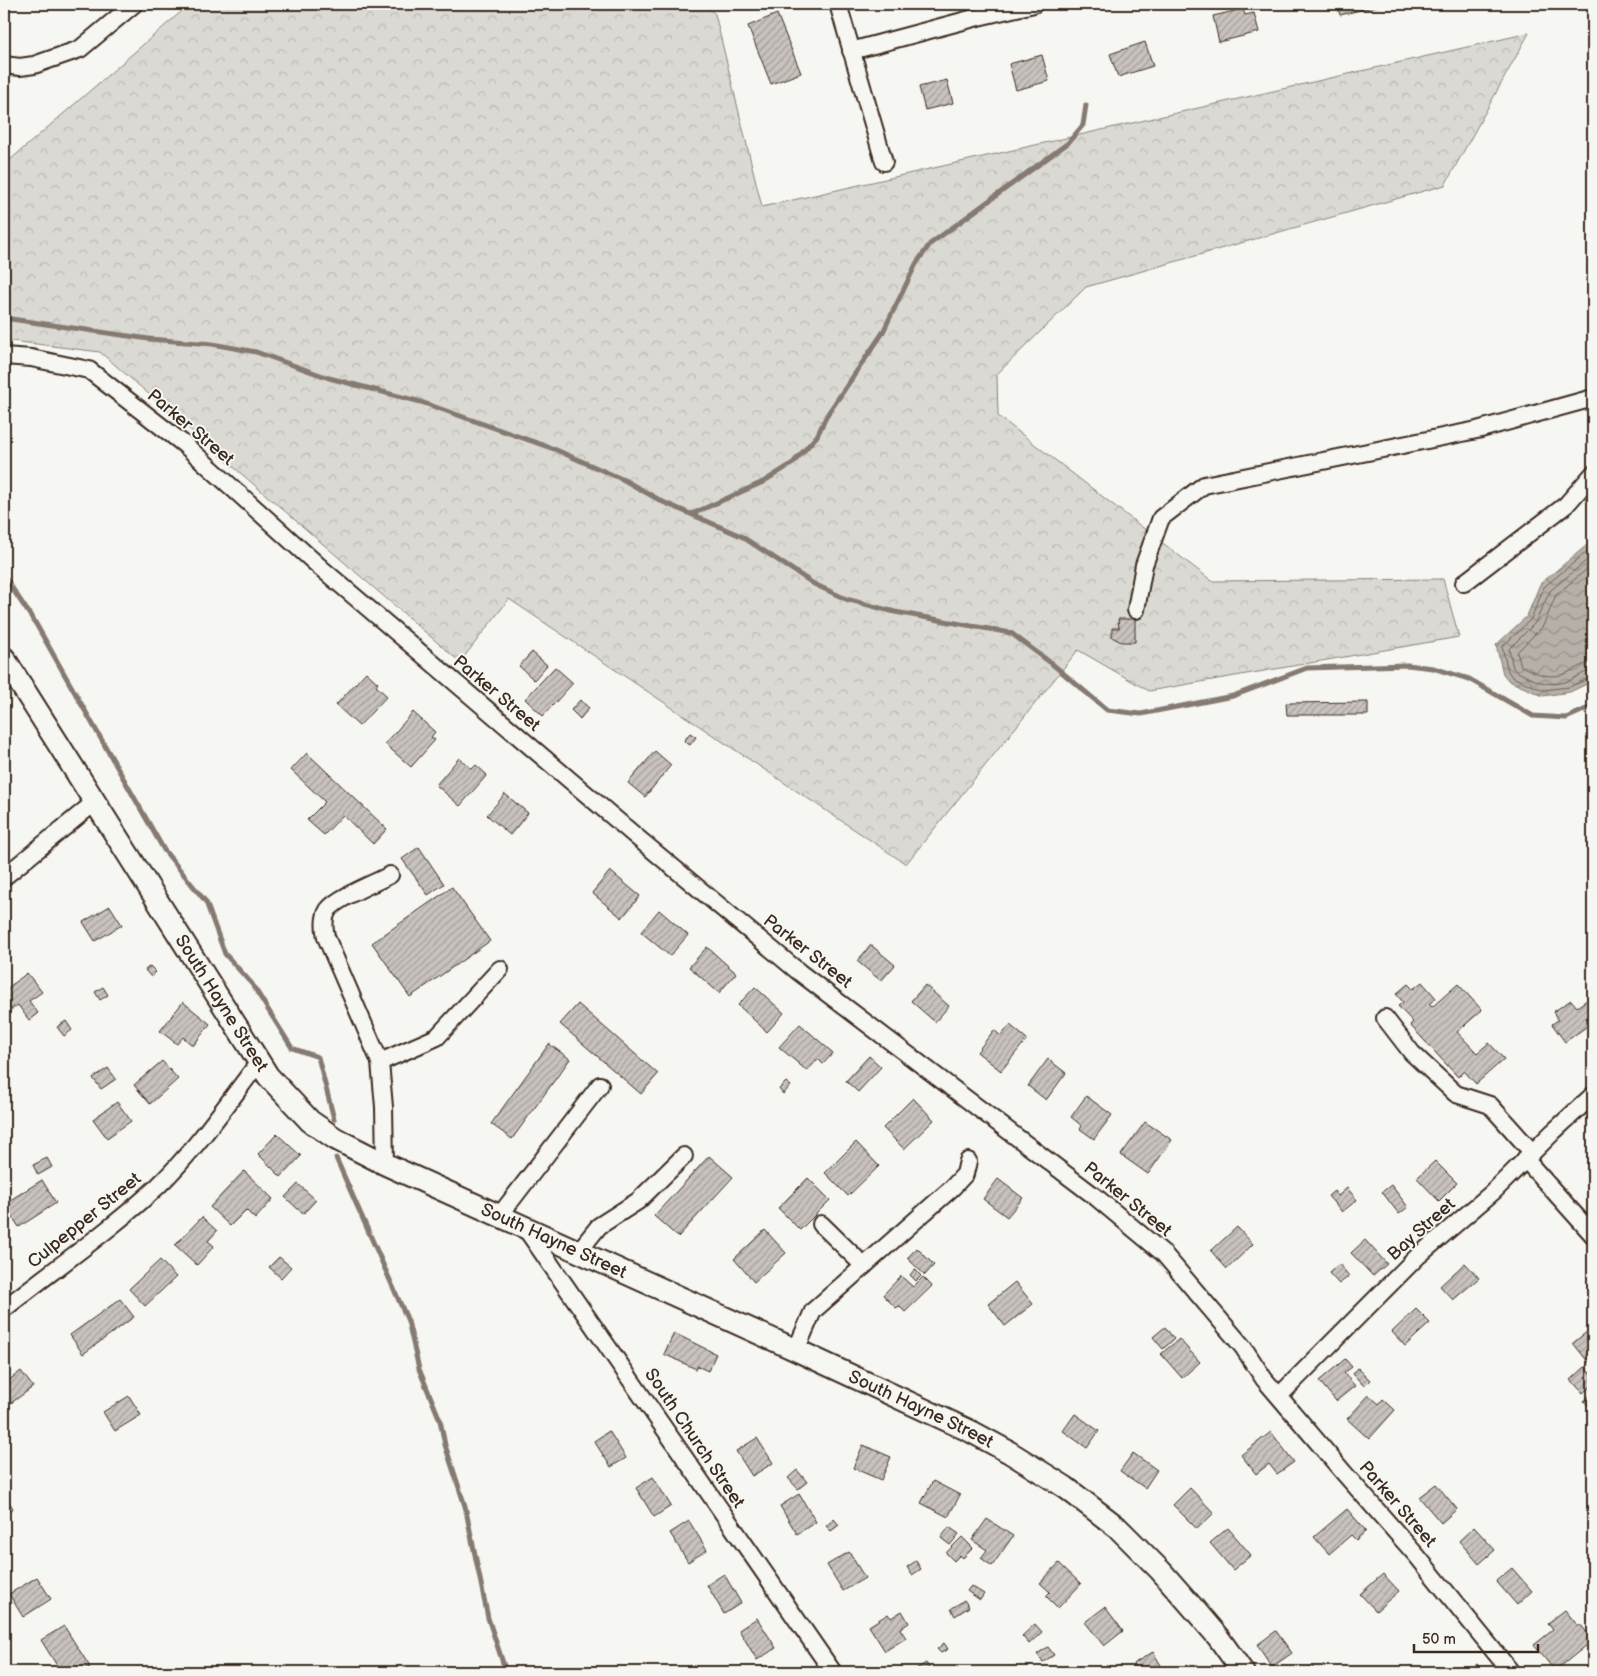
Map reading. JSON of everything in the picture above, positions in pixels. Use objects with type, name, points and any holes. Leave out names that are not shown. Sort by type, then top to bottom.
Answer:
[{"type":"main road","name":"South Hayne Street","points":[[4,658],[268,1076],[310,1121],[336,1139],[385,1164],[796,1350],[972,1432],[1010,1452],[1065,1487],[1117,1527],[1160,1570],[1218,1637],[1243,1672]]},
{"type":"street","points":[[4,65],[34,66],[80,49],[134,4]]},
{"type":"street","points":[[838,4],[884,162]]},
{"type":"street","points":[[851,51],[1034,4]]},
{"type":"street","name":"Parker Street","points":[[4,356],[31,358],[89,370],[185,445],[321,568],[446,676],[799,972],[1097,1198],[1163,1254],[1243,1347],[1264,1379],[1417,1556],[1511,1672]]},
{"type":"street","points":[[1136,610],[1144,565],[1161,518],[1204,485],[1477,430],[1593,398]]},
{"type":"street","points":[[1464,583],[1566,504],[1593,474]]},
{"type":"street","points":[[4,877],[95,802]]},
{"type":"street","points":[[385,1164],[384,1106],[380,1062],[326,937],[324,925],[327,911],[339,901],[390,875]]},
{"type":"street","points":[[380,1062],[436,1037],[500,969]]},
{"type":"street","points":[[1385,1018],[1412,1053],[1456,1094],[1490,1105],[1593,1235]]},
{"type":"street","name":"Culpepper Street","points":[[4,1310],[119,1221],[158,1185],[187,1156],[259,1062]]},
{"type":"street","points":[[500,1215],[600,1085]]},
{"type":"street","name":"Bay Street","points":[[1279,1396],[1417,1257],[1492,1192],[1593,1095]]},
{"type":"street","points":[[579,1251],[599,1226],[638,1201],[684,1156]]},
{"type":"street","points":[[796,1350],[813,1312],[952,1188],[965,1174],[968,1161]]},
{"type":"street","points":[[821,1224],[864,1266]]},
{"type":"street","name":"South Church Street","points":[[524,1226],[832,1672]]},
{"type":"green space","points":[[190,4],[704,4],[715,14],[762,207],[1529,33],[1445,185],[1086,287],[997,374],[998,416],[1212,581],[1443,579],[1459,637],[1149,691],[1078,650],[906,864],[509,599],[460,662],[100,352],[4,340],[4,154],[10,160]]},
{"type":"water","points":[[1593,540],[1593,681],[1570,692],[1543,696],[1509,681],[1503,674],[1496,645],[1527,616],[1540,584]]},
{"type":"building","points":[[1337,4],[1385,4],[1340,15]]},
{"type":"building","points":[[1243,9],[1245,15],[1254,13],[1259,32],[1219,42],[1213,16]]},
{"type":"building","points":[[777,14],[801,73],[771,84],[748,26]]},
{"type":"building","points":[[1145,42],[1153,66],[1118,77],[1110,54]]},
{"type":"building","points":[[1042,55],[1049,81],[1016,90],[1009,64]]},
{"type":"building","points":[[947,80],[953,103],[925,110],[919,87]]},
{"type":"building","points":[[1118,619],[1135,619],[1135,642],[1121,642],[1112,637],[1112,628],[1119,628]]},
{"type":"building","points":[[532,652],[547,665],[534,680],[519,666]]},
{"type":"building","points":[[555,667],[573,683],[543,716],[525,699]]},
{"type":"building","points":[[366,672],[378,683],[376,686],[387,696],[359,726],[336,705]]},
{"type":"building","points":[[580,700],[589,708],[580,719],[571,710]]},
{"type":"building","points":[[1368,702],[1368,715],[1287,715],[1286,703]]},
{"type":"building","points":[[413,712],[435,732],[431,737],[435,740],[411,767],[385,744]]},
{"type":"building","points":[[690,733],[696,737],[690,745],[684,741]]},
{"type":"building","points":[[655,751],[671,765],[645,797],[628,783]]},
{"type":"building","points":[[307,753],[387,829],[373,844],[343,815],[324,835],[307,820],[325,802],[291,770]]},
{"type":"building","points":[[459,758],[472,769],[476,765],[487,775],[460,806],[436,785]]},
{"type":"building","points":[[505,794],[528,813],[510,835],[487,815]]},
{"type":"building","points":[[419,847],[444,884],[428,895],[402,859]]},
{"type":"building","points":[[610,871],[640,896],[622,918],[592,893]]},
{"type":"building","points":[[452,887],[490,941],[410,997],[372,943]]},
{"type":"building","points":[[110,906],[122,925],[95,941],[83,922]]},
{"type":"building","points":[[659,910],[688,935],[670,956],[641,932]]},
{"type":"building","points":[[871,945],[895,965],[881,981],[857,961]]},
{"type":"building","points":[[707,947],[736,973],[719,993],[689,967]]},
{"type":"building","points":[[150,966],[156,972],[151,977],[145,970]]},
{"type":"building","points":[[27,973],[42,992],[29,1001],[38,1013],[29,1020],[18,1005],[11,1010],[4,1000],[4,991]]},
{"type":"building","points":[[1422,982],[1436,998],[1429,1004],[1432,1007],[1458,984],[1482,1010],[1457,1032],[1477,1053],[1489,1043],[1504,1059],[1476,1084],[1464,1071],[1458,1077],[1410,1025],[1413,1022],[1398,1006],[1403,1002],[1396,994],[1408,984],[1413,989]]},
{"type":"building","points":[[925,985],[949,1006],[935,1022],[911,1001]]},
{"type":"building","points":[[103,987],[108,995],[100,1000],[95,992]]},
{"type":"building","points":[[755,987],[784,1013],[767,1032],[738,1005]]},
{"type":"building","points":[[1591,997],[1593,1000],[1593,1022],[1565,1042],[1552,1024],[1558,1020],[1553,1012],[1571,1000],[1577,1007]]},
{"type":"building","points":[[183,1002],[210,1024],[193,1046],[183,1037],[177,1044],[160,1031]]},
{"type":"building","points":[[578,1004],[658,1074],[641,1094],[560,1024]]},
{"type":"building","points":[[66,1021],[72,1030],[64,1036],[57,1027]]},
{"type":"building","points":[[800,1024],[833,1053],[823,1064],[818,1059],[807,1071],[779,1047]]},
{"type":"building","points":[[1010,1025],[1027,1039],[1001,1071],[977,1052],[994,1030],[1001,1036]]},
{"type":"building","points":[[549,1044],[570,1059],[512,1139],[491,1124]]},
{"type":"building","points":[[869,1056],[881,1067],[858,1092],[846,1081]]},
{"type":"building","points":[[1048,1059],[1066,1073],[1046,1100],[1028,1086]]},
{"type":"building","points":[[162,1061],[178,1079],[150,1104],[134,1085]]},
{"type":"building","points":[[108,1068],[116,1079],[101,1089],[93,1078]]},
{"type":"building","points":[[786,1082],[791,1086],[783,1094],[779,1089]]},
{"type":"building","points":[[1086,1096],[1112,1115],[1094,1139],[1080,1129],[1082,1126],[1071,1117]]},
{"type":"building","points":[[913,1098],[934,1120],[904,1149],[883,1128]]},
{"type":"building","points":[[117,1102],[131,1121],[107,1138],[93,1119]]},
{"type":"building","points":[[1145,1122],[1172,1140],[1148,1174],[1121,1155]]},
{"type":"building","points":[[277,1134],[301,1156],[281,1177],[258,1154]]},
{"type":"building","points":[[856,1142],[879,1166],[848,1196],[825,1173]]},
{"type":"building","points":[[709,1156],[733,1177],[678,1237],[654,1216]]},
{"type":"building","points":[[47,1158],[52,1167],[38,1175],[33,1165]]},
{"type":"building","points":[[1435,1161],[1457,1183],[1439,1201],[1417,1178]]},
{"type":"building","points":[[244,1171],[273,1199],[255,1219],[246,1210],[230,1226],[210,1207]]},
{"type":"building","points":[[808,1178],[830,1200],[800,1230],[778,1208]]},
{"type":"building","points":[[998,1179],[1023,1198],[1007,1217],[983,1199]]},
{"type":"building","points":[[42,1180],[56,1203],[19,1227],[4,1204]]},
{"type":"building","points":[[298,1184],[316,1200],[303,1214],[285,1197]]},
{"type":"building","points":[[1391,1185],[1408,1207],[1399,1214],[1382,1192]]},
{"type":"building","points":[[1347,1188],[1357,1200],[1342,1212],[1328,1196],[1334,1191],[1338,1196]]},
{"type":"building","points":[[202,1217],[217,1231],[208,1241],[214,1246],[197,1265],[175,1245]]},
{"type":"building","points":[[1237,1227],[1253,1244],[1227,1269],[1211,1251]]},
{"type":"building","points":[[765,1230],[786,1253],[754,1282],[734,1259]]},
{"type":"building","points":[[1365,1240],[1387,1264],[1373,1276],[1351,1253]]},
{"type":"building","points":[[917,1248],[934,1265],[925,1275],[907,1258]]},
{"type":"building","points":[[279,1257],[291,1267],[281,1278],[269,1267]]},
{"type":"building","points":[[160,1260],[176,1277],[145,1306],[129,1289]]},
{"type":"building","points":[[1465,1263],[1479,1278],[1453,1300],[1440,1286]]},
{"type":"building","points":[[1339,1264],[1349,1276],[1339,1284],[1329,1273]]},
{"type":"building","points":[[915,1269],[921,1276],[916,1281],[910,1275]]},
{"type":"building","points":[[901,1276],[913,1287],[923,1277],[932,1286],[905,1312],[899,1306],[896,1308],[883,1295]]},
{"type":"building","points":[[1015,1282],[1033,1304],[1005,1326],[988,1304]]},
{"type":"building","points":[[120,1299],[134,1317],[83,1354],[70,1335]]},
{"type":"building","points":[[1416,1309],[1430,1323],[1405,1346],[1392,1332]]},
{"type":"building","points":[[1165,1327],[1174,1339],[1163,1349],[1153,1337]]},
{"type":"building","points":[[1593,1327],[1593,1368],[1573,1343]]},
{"type":"building","points":[[674,1333],[716,1354],[708,1371],[697,1366],[696,1369],[664,1354]]},
{"type":"building","points":[[1179,1339],[1200,1362],[1182,1378],[1161,1354]]},
{"type":"building","points":[[1345,1359],[1352,1367],[1344,1373],[1355,1386],[1336,1401],[1319,1381]]},
{"type":"building","points":[[1585,1367],[1593,1375],[1593,1384],[1583,1393],[1571,1380]]},
{"type":"building","points":[[1358,1368],[1370,1380],[1364,1386],[1353,1374]]},
{"type":"building","points":[[21,1371],[33,1387],[4,1408],[4,1384]]},
{"type":"building","points":[[1593,1393],[1593,1411],[1584,1401]]},
{"type":"building","points":[[1369,1395],[1379,1404],[1383,1399],[1395,1410],[1369,1439],[1347,1419]]},
{"type":"building","points":[[129,1396],[141,1415],[115,1431],[103,1412]]},
{"type":"building","points":[[1075,1414],[1099,1431],[1087,1448],[1063,1431]]},
{"type":"building","points":[[609,1431],[626,1458],[611,1467],[594,1441]]},
{"type":"building","points":[[1271,1432],[1294,1462],[1277,1474],[1269,1464],[1256,1474],[1241,1455]]},
{"type":"building","points":[[757,1438],[773,1463],[752,1476],[736,1451]]},
{"type":"building","points":[[863,1445],[891,1457],[881,1480],[853,1468]]},
{"type":"building","points":[[1133,1453],[1157,1470],[1145,1488],[1120,1471]]},
{"type":"building","points":[[797,1470],[807,1482],[798,1489],[788,1478]]},
{"type":"building","points":[[653,1477],[671,1506],[654,1517],[636,1488]]},
{"type":"building","points":[[933,1481],[960,1495],[948,1517],[921,1503]]},
{"type":"building","points":[[1436,1484],[1457,1509],[1441,1523],[1419,1497]]},
{"type":"building","points":[[1190,1488],[1214,1513],[1197,1529],[1173,1505]]},
{"type":"building","points":[[799,1494],[816,1522],[797,1534],[780,1506]]},
{"type":"building","points":[[7,1499],[13,1508],[4,1515],[4,1502]]},
{"type":"building","points":[[1347,1509],[1366,1531],[1356,1540],[1351,1535],[1329,1554],[1314,1537]]},
{"type":"building","points":[[834,1519],[839,1525],[831,1531],[826,1526]]},
{"type":"building","points":[[987,1519],[1013,1536],[992,1566],[981,1558],[987,1550],[972,1540]]},
{"type":"building","points":[[689,1521],[707,1550],[688,1562],[670,1533]]},
{"type":"building","points":[[949,1527],[959,1534],[950,1545],[941,1538]]},
{"type":"building","points":[[1474,1527],[1495,1550],[1479,1564],[1459,1541]]},
{"type":"building","points":[[1228,1528],[1251,1555],[1233,1570],[1210,1543]]},
{"type":"building","points":[[962,1537],[973,1548],[963,1558],[960,1555],[954,1561],[946,1553]]},
{"type":"building","points":[[849,1552],[865,1578],[843,1591],[827,1565]]},
{"type":"building","points":[[916,1561],[921,1569],[912,1575],[907,1567]]},
{"type":"building","points":[[1059,1563],[1081,1584],[1058,1608],[1046,1596],[1050,1592],[1040,1583]]},
{"type":"building","points":[[1512,1568],[1532,1591],[1517,1605],[1496,1581]]},
{"type":"building","points":[[724,1574],[741,1603],[724,1614],[707,1585]]},
{"type":"building","points":[[1383,1574],[1399,1591],[1376,1611],[1360,1594]]},
{"type":"building","points":[[37,1577],[51,1599],[23,1617],[9,1594]]},
{"type":"building","points":[[971,1586],[984,1594],[980,1600],[967,1591]]},
{"type":"building","points":[[964,1600],[969,1607],[955,1616],[951,1609]]},
{"type":"building","points":[[1105,1607],[1123,1631],[1104,1646],[1085,1622]]},
{"type":"building","points":[[1565,1610],[1593,1640],[1555,1671],[1534,1645],[1553,1630],[1548,1623]]},
{"type":"building","points":[[902,1611],[909,1623],[900,1629],[906,1638],[885,1651],[869,1626],[888,1614],[891,1618]]},
{"type":"building","points":[[757,1618],[776,1648],[757,1660],[739,1630]]},
{"type":"building","points":[[1035,1624],[1042,1632],[1029,1644],[1022,1636]]},
{"type":"building","points":[[64,1626],[90,1667],[81,1672],[61,1672],[41,1640]]},
{"type":"building","points":[[1276,1631],[1292,1653],[1272,1667],[1257,1645]]},
{"type":"building","points":[[944,1643],[948,1649],[941,1653],[937,1649]]},
{"type":"building","points":[[1048,1647],[1054,1655],[1043,1662],[1037,1654]]},
{"type":"building","points":[[1153,1652],[1165,1672],[1138,1672],[1133,1664]]},
{"type":"building","points":[[926,1663],[932,1672],[911,1672]]},
{"type":"building","points":[[1477,1664],[1483,1672],[1467,1672]]},
{"type":"building","points":[[1312,1666],[1316,1672],[1302,1672]]},
{"type":"waterway","points":[[692,514],[763,482],[793,463],[817,436],[827,415],[882,334],[916,264],[930,244],[1068,143],[1083,125],[1086,105]]},
{"type":"waterway","points":[[4,318],[149,339],[212,344],[256,352],[329,378],[421,402],[554,449],[624,480],[663,502],[741,536],[814,584],[846,599],[895,612],[1011,633],[1051,663],[1107,710],[1141,714],[1233,696],[1307,668],[1407,665],[1433,668],[1469,679],[1533,716],[1566,718],[1593,706]]},
{"type":"waterway","points":[[4,576],[36,624],[164,850],[206,902],[225,954],[252,984],[292,1048],[318,1057],[334,1119]]},
{"type":"waterway","points":[[336,1158],[408,1321],[419,1369],[440,1420],[445,1445],[465,1506],[488,1618],[506,1672]]}]
